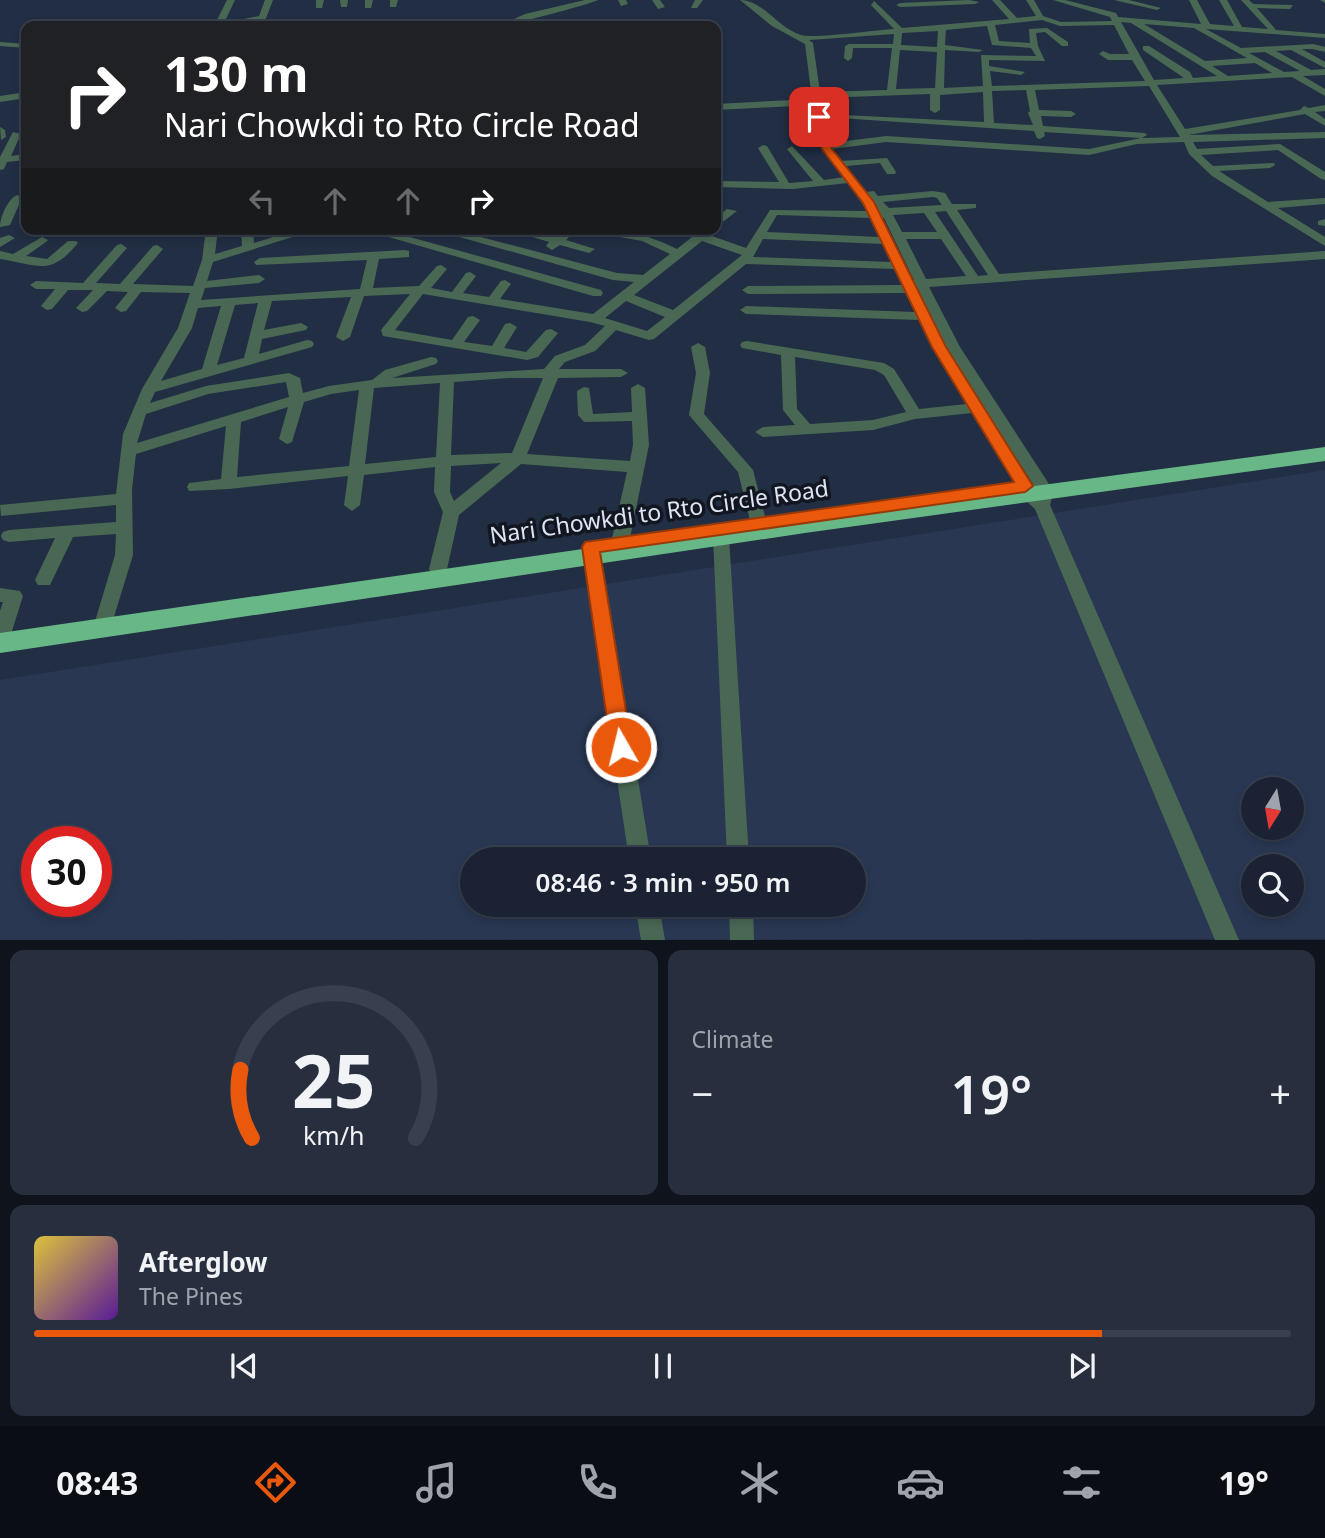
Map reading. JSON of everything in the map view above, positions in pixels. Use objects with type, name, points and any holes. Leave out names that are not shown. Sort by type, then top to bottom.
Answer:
[{"type":"highway","points":[[1037,493],[1325,443]]},
{"type":"highway","points":[[1,635],[592,551],[721,537],[760,528],[1325,454]]},
{"type":"highway","name":"Nari Chowkdi to Rto Circle Road","points":[[104,620],[438,569],[592,551],[620,543],[760,528]]},
{"type":"street","points":[[220,21],[231,0]]},
{"type":"street","points":[[260,21],[269,0],[281,0]]},
{"type":"street","points":[[516,21],[594,0]]},
{"type":"street","points":[[744,0],[772,20],[805,37],[899,32],[979,50]]},
{"type":"street","points":[[996,0],[1015,21]]},
{"type":"street","points":[[1030,0],[1040,17]]},
{"type":"street","points":[[1118,0],[1157,4]]},
{"type":"street","points":[[1193,0],[1206,25]]},
{"type":"street","points":[[1223,0],[1238,30],[1307,77],[1325,93]]},
{"type":"street","points":[[1248,3],[1293,9],[1281,0]]},
{"type":"street","points":[[899,3],[909,13],[982,10],[974,1]]},
{"type":"street","points":[[1058,1],[1068,13]]},
{"type":"street","points":[[1058,1],[1109,13],[1193,152],[1210,169],[1325,242]]},
{"type":"street","points":[[874,2],[899,32]]},
{"type":"street","points":[[1248,3],[1272,29]]},
{"type":"street","points":[[1136,20],[1157,4]]},
{"type":"street","points":[[848,58],[849,46],[896,46],[942,41],[991,21],[1040,17],[1060,24],[1118,25]]},
{"type":"street","points":[[1136,20],[1226,78]]},
{"type":"street","points":[[1085,32],[1136,20],[1170,21],[1238,30],[1272,29],[1325,36]]},
{"type":"street","points":[[917,21],[942,41]]},
{"type":"street","points":[[991,21],[995,43],[1034,46]]},
{"type":"street","points":[[1170,21],[1185,35]]},
{"type":"street","points":[[1170,21],[1200,28],[1282,75]]},
{"type":"street","points":[[911,33],[925,29]]},
{"type":"street","points":[[1257,29],[1293,48],[1325,73]]},
{"type":"street","points":[[989,127],[983,57],[1042,59],[1034,46],[1031,31],[1044,30],[1065,44]]},
{"type":"street","points":[[882,106],[888,94],[899,32]]},
{"type":"street","points":[[805,37],[810,45],[820,97],[822,134],[866,200],[883,214]]},
{"type":"street","points":[[935,110],[942,41]]},
{"type":"street","points":[[0,44],[21,46]]},
{"type":"street","points":[[1241,51],[1315,46],[1325,50]]},
{"type":"street","points":[[1146,48],[1187,74],[1191,81]]},
{"type":"street","points":[[1104,54],[1108,57],[1135,57],[1186,54]]},
{"type":"street","points":[[1202,64],[1257,60]]},
{"type":"street","points":[[1229,62],[1252,77]]},
{"type":"street","points":[[985,68],[1021,72]]},
{"type":"street","points":[[721,107],[820,97],[1294,74],[1307,77],[1325,73]]},
{"type":"street","points":[[1116,75],[1152,81]]},
{"type":"street","points":[[1030,88],[1044,149]]},
{"type":"street","points":[[0,99],[21,96]]},
{"type":"street","points":[[820,97],[827,115],[831,147],[844,163],[851,178],[876,199],[939,347],[984,407]]},
{"type":"street","points":[[831,147],[886,139],[1089,152],[1137,141],[1164,140],[1304,109],[1325,108]]},
{"type":"street","points":[[1304,109],[1325,123]]},
{"type":"street","points":[[1034,113],[1071,114]]},
{"type":"street","points":[[827,115],[1038,130],[1127,133],[1164,140]]},
{"type":"street","points":[[0,130],[0,137],[21,133]]},
{"type":"street","points":[[1,162],[21,133]]},
{"type":"street","points":[[1182,136],[1307,136],[1323,143]]},
{"type":"street","points":[[1193,152],[1323,143]]},
{"type":"street","points":[[1280,147],[1325,177]]},
{"type":"street","points":[[763,148],[786,186]]},
{"type":"street","points":[[792,149],[820,188]]},
{"type":"street","points":[[1,162],[21,158]]},
{"type":"street","points":[[844,163],[883,160],[891,172]]},
{"type":"street","points":[[1210,169],[1270,165]]},
{"type":"street","points":[[721,181],[730,168]]},
{"type":"street","points":[[721,184],[820,188],[851,178]]},
{"type":"street","points":[[876,199],[939,194],[951,207],[995,277]]},
{"type":"street","points":[[922,195],[944,235],[974,279]]},
{"type":"street","points":[[0,200],[21,198]]},
{"type":"street","points":[[5,225],[21,200]]},
{"type":"street","points":[[1267,205],[1325,201]]},
{"type":"street","points":[[193,306],[266,298],[422,290],[596,319],[649,336],[746,258],[774,212],[883,214],[972,206]]},
{"type":"street","points":[[721,220],[731,211]]},
{"type":"street","points":[[761,234],[893,239],[944,235]]},
{"type":"street","points":[[13,258],[37,235]]},
{"type":"street","points":[[0,255],[51,262],[71,235]]},
{"type":"street","points":[[104,620],[124,555],[124,499],[131,434],[149,389],[185,328],[208,261],[211,235]]},
{"type":"street","points":[[247,235],[248,249]]},
{"type":"street","points":[[389,235],[597,293]]},
{"type":"street","points":[[472,235],[617,277],[646,279]]},
{"type":"street","points":[[534,235],[589,249]]},
{"type":"street","points":[[539,256],[564,235]]},
{"type":"street","points":[[628,235],[645,238],[678,254]]},
{"type":"street","points":[[596,319],[702,235]]},
{"type":"street","points":[[708,235],[746,258],[899,265]]},
{"type":"street","points":[[802,262],[812,238]]},
{"type":"street","points":[[893,239],[899,265],[953,347],[984,407],[1037,493],[1227,940]]},
{"type":"street","points":[[208,261],[248,249],[314,241],[374,256],[405,254]]},
{"type":"street","points":[[260,262],[314,241]]},
{"type":"street","points":[[87,286],[121,248]]},
{"type":"street","points":[[121,308],[157,250]]},
{"type":"street","points":[[748,290],[913,285],[1325,255]]},
{"type":"street","points":[[343,337],[363,292],[374,256]]},
{"type":"street","points":[[441,269],[388,333],[517,354],[533,354],[551,333]]},
{"type":"street","points":[[455,296],[470,276]]},
{"type":"street","points":[[36,285],[200,287],[259,279]]},
{"type":"street","points":[[492,302],[505,284]]},
{"type":"street","points":[[47,306],[65,286]]},
{"type":"street","points":[[82,308],[104,287]]},
{"type":"street","points":[[625,296],[675,316]]},
{"type":"street","points":[[250,360],[266,298]]},
{"type":"street","points":[[208,373],[229,302]]},
{"type":"street","points":[[746,310],[924,316]]},
{"type":"street","points":[[456,344],[473,320]]},
{"type":"street","points":[[438,569],[451,512],[518,458],[550,374],[560,359],[590,348],[614,325]]},
{"type":"street","points":[[256,337],[301,327]]},
{"type":"street","points":[[496,351],[510,327]]},
{"type":"street","points":[[149,389],[307,344]]},
{"type":"street","points":[[747,345],[872,364],[885,369],[915,414]]},
{"type":"street","points":[[698,347],[703,373],[696,415],[745,470],[760,528]]},
{"type":"street","points":[[788,351],[790,410],[807,430]]},
{"type":"street","points":[[510,373],[517,354]]},
{"type":"street","points":[[371,384],[390,373],[431,361]]},
{"type":"street","points":[[129,451],[329,390],[510,373],[621,373]]},
{"type":"street","points":[[140,411],[205,390],[284,377],[295,381],[297,400],[287,439]]},
{"type":"street","points":[[447,378],[442,496],[451,512]]},
{"type":"street","points":[[352,505],[371,384]]},
{"type":"street","points":[[620,543],[642,437],[638,388]]},
{"type":"street","points":[[584,391],[585,415],[589,419],[640,416]]},
{"type":"street","points":[[763,432],[873,425],[915,414],[984,407]]},
{"type":"street","points":[[229,484],[234,418]]},
{"type":"street","points":[[195,487],[443,461],[518,458],[636,467]]},
{"type":"street","points":[[1,510],[124,499]]},
{"type":"street","points":[[9,536],[124,527]]},
{"type":"street","points":[[44,580],[67,531]]},
{"type":"street","points":[[721,537],[737,847]]},
{"type":"street","points":[[592,551],[638,847]]},
{"type":"street","points":[[0,595],[14,596],[1,635]]},
{"type":"street","points":[[650,917],[653,940]]},
{"type":"street","points":[[741,917],[742,940]]},
{"type":"shaded area","points":[[1325,470],[1325,939],[0,940],[0,680]]},
{"type":"route","points":[[621,747],[591,547],[1025,486],[939,347],[868,202],[827,149],[819,117]]}]
